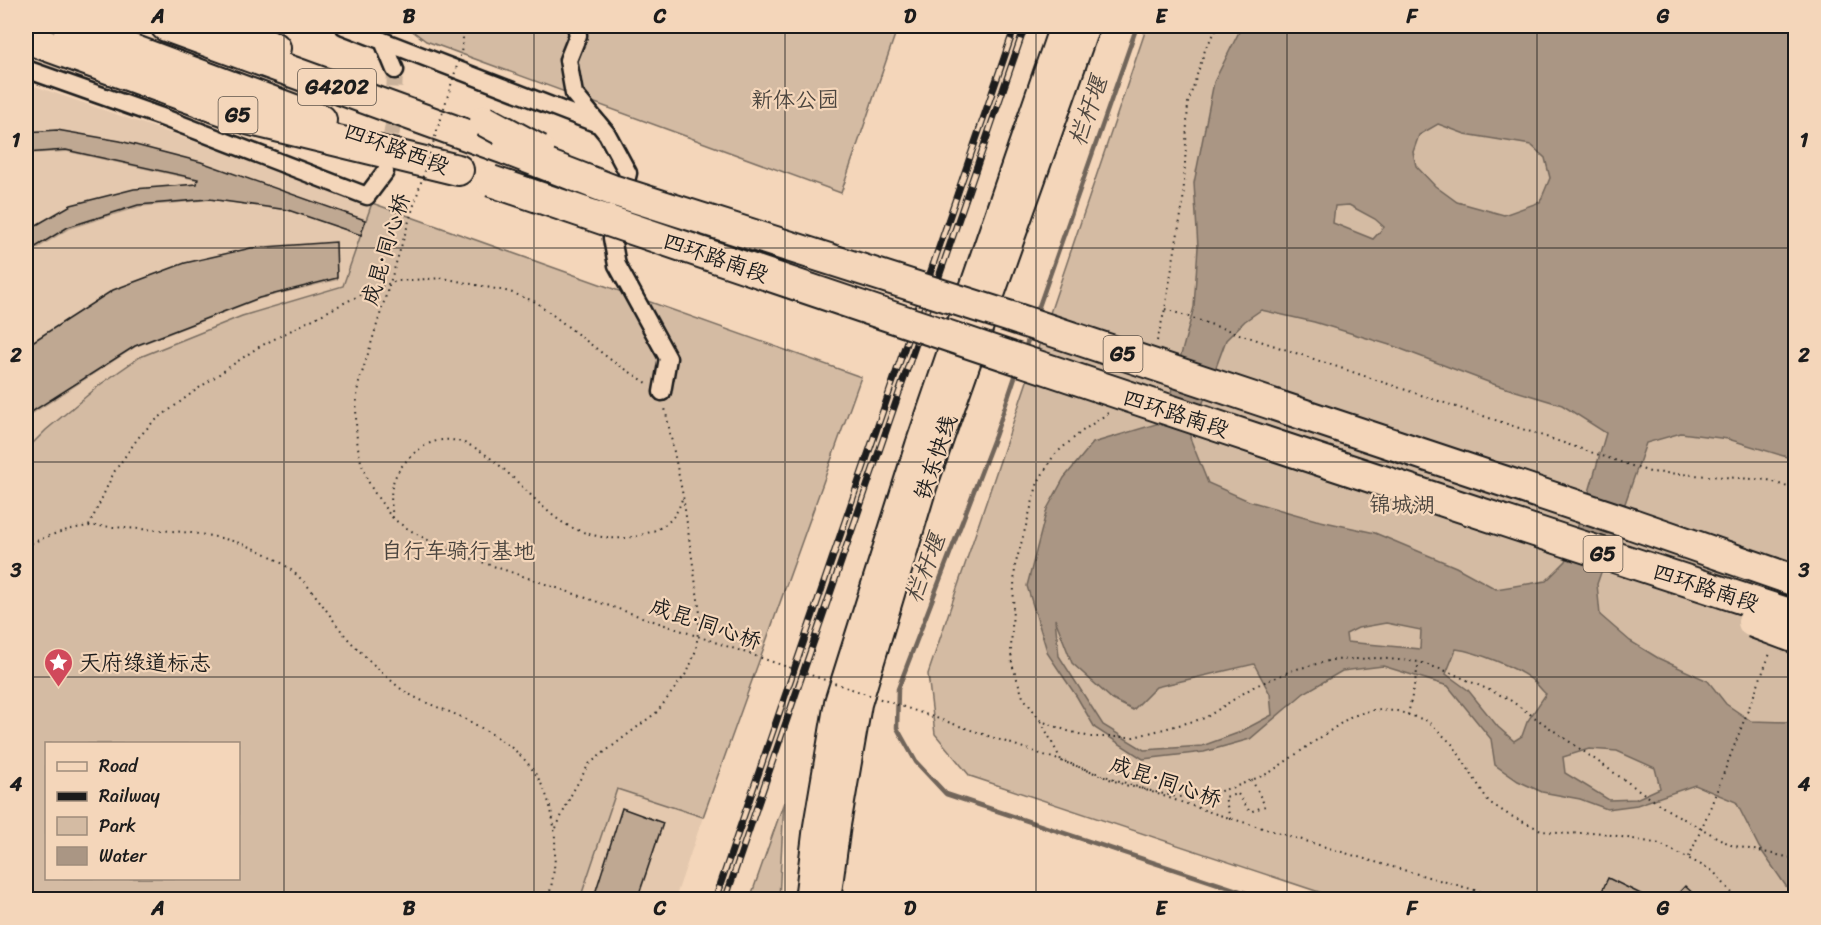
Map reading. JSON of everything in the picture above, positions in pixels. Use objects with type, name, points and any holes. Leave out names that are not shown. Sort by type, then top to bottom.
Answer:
[{"type":"highway","name":"四环路西段","points":[[68,26],[491,181]]},
{"type":"highway","name":"四环路西段","points":[[166,26],[508,150]]},
{"type":"highway","points":[[217,26],[276,49]]},
{"type":"highway","name":"G5","points":[[232,26],[276,49],[485,121],[612,190]]},
{"type":"highway","name":"G5","points":[[26,38],[251,120],[458,170]]},
{"type":"highway","name":"四环路南段","points":[[508,150],[612,190],[1008,316],[1796,581]]},
{"type":"highway","name":"四环路南段","points":[[491,181],[977,347],[1796,616]]},
{"type":"highway","points":[[1411,491],[1796,638]]},
{"type":"highway","points":[[1632,524],[1796,562]]},
{"type":"main road","name":"铁东快线","points":[[807,900],[816,826],[837,702],[918,445],[1062,26]]},
{"type":"main road","name":"铁东快线","points":[[828,900],[837,825],[859,704],[924,487],[1087,26]]},
{"type":"street","points":[[344,26],[599,124]]},
{"type":"street","points":[[576,26],[578,35],[568,60],[574,94],[607,134],[628,173],[612,238],[617,265],[668,358],[662,392]]},
{"type":"street","points":[[383,41],[395,70]]},
{"type":"street","points":[[26,69],[159,116],[367,196],[385,172]]},
{"type":"path","name":"成昆·同心桥","points":[[460,26],[464,38],[461,53],[358,386],[355,421],[362,468],[374,493],[393,518],[425,539],[461,555],[1230,819],[1510,900]]},
{"type":"path","points":[[1156,343],[1165,309],[1183,203],[1188,103],[1206,47],[1219,26]]},
{"type":"path","points":[[89,526],[114,472],[152,423],[257,348],[365,293],[397,281],[443,278],[510,292],[536,302],[611,360],[662,392],[682,496],[700,613],[696,650],[688,671],[657,712],[589,764],[572,793],[556,828]]},
{"type":"path","points":[[1165,309],[1650,472],[1768,480],[1796,490]]},
{"type":"path","points":[[1115,408],[1054,455],[1038,482],[1015,566],[1012,664],[1023,697],[1041,721],[1061,760],[1125,784],[1177,797],[1204,796],[1269,773],[1350,717],[1371,710],[1398,711],[1428,721],[1453,745],[1489,802],[1509,815],[1543,831],[1566,834],[1595,832],[1660,844],[1713,871],[1738,900]]},
{"type":"path","points":[[393,518],[389,495],[395,477],[419,449],[431,443],[446,440],[461,441],[476,447],[563,523],[587,534],[629,539],[650,533],[669,523],[678,512],[682,496]]},
{"type":"path","points":[[26,546],[60,532],[89,526],[165,530],[214,536],[238,542],[274,559],[304,582],[348,639],[397,686],[416,698],[485,730],[519,754],[532,768],[543,787],[556,828],[556,861],[548,900]]},
{"type":"path","points":[[1041,721],[1090,737],[1134,737],[1204,718],[1253,687],[1293,670],[1332,660],[1378,658],[1419,662],[1449,672],[1507,698],[1666,809],[1731,845],[1796,859]]},
{"type":"path","points":[[1408,715],[1419,662]]},
{"type":"path","points":[[1689,857],[1754,695]]},
{"type":"path","points":[[1230,819],[1225,796],[1238,794],[1250,812],[1264,806],[1252,780]]},
{"type":"shaded area","points":[[26,83],[372,203],[343,286],[242,316],[46,430],[26,450]]},
{"type":"shaded area","points":[[617,789],[703,817],[675,899],[580,900]]},
{"type":"green space","name":"新体公园","points":[[406,26],[898,26],[841,193],[426,41]]},
{"type":"green space","name":"锦城湖","points":[[1147,26],[1795,26],[1795,899],[1340,899],[970,776],[935,734],[928,674]]},
{"type":"green space","name":"自行车骑行基地","points":[[372,203],[861,377],[703,817],[617,789],[580,899],[26,900],[26,450],[46,430],[101,384],[140,357],[242,316],[343,286]]},
{"type":"green space","points":[[784,802],[779,899],[750,899]]},
{"type":"water","name":"锦城湖","points":[[1242,26],[1795,26],[1795,445],[1789,446],[1790,458],[1728,439],[1681,433],[1646,443],[1597,584],[1600,615],[1630,641],[1658,658],[1708,681],[1726,704],[1751,721],[1789,722],[1795,720],[1795,899],[1759,847],[1736,802],[1695,785],[1637,805],[1607,809],[1580,799],[1542,792],[1518,781],[1495,765],[1491,739],[1448,686],[1383,666],[1342,671],[1304,693],[1250,739],[1204,752],[1143,759],[1095,728],[1048,654],[1027,586],[1047,509],[1064,478],[1093,443],[1163,422],[1194,307],[1198,247],[1194,183],[1214,82]],"holes":[[[1438,124],[1465,134],[1531,145],[1545,158],[1550,178],[1540,202],[1504,215],[1457,202],[1435,186],[1416,166],[1413,152],[1419,135]],[[1349,205],[1375,219],[1384,227],[1373,239],[1333,223],[1335,206]],[[1261,310],[1314,322],[1393,346],[1496,385],[1562,405],[1606,433],[1566,561],[1546,581],[1496,589],[1456,567],[1375,533],[1316,520],[1249,501],[1208,483],[1190,438],[1226,340],[1245,321]],[[1055,619],[1072,663],[1113,700],[1133,710],[1156,687],[1254,664],[1270,694],[1272,715],[1238,733],[1202,746],[1144,750],[1103,725],[1059,656]],[[1386,623],[1421,630],[1420,649],[1347,642],[1346,634],[1358,628]],[[1456,649],[1506,665],[1534,681],[1546,694],[1527,722],[1522,736],[1514,741],[1498,727],[1468,690],[1446,674]],[[1589,749],[1617,751],[1655,768],[1660,788],[1636,799],[1609,800],[1565,773],[1563,757]]]},
{"type":"building","points":[[57,130],[120,141],[201,162],[365,220],[361,235],[288,210],[209,199],[138,205],[68,227],[26,253],[26,231],[71,205],[134,189],[197,184],[198,179],[66,150],[26,153],[26,132]]},
{"type":"building","points":[[336,242],[337,278],[259,298],[135,346],[33,411],[26,419],[26,346],[113,290],[185,263],[251,248]]},
{"type":"building","points":[[622,808],[663,823],[637,900],[593,900]]},
{"type":"building","points":[[1608,878],[1653,900],[1598,900]]},
{"type":"building","points":[[1685,886],[1699,899],[1672,900]]},
{"type":"waterway","name":"栏杆堰","points":[[1036,315],[1137,26]]},
{"type":"waterway","name":"栏杆堰","points":[[1024,352],[1030,334]]},
{"type":"waterway","name":"栏杆堰","points":[[1017,371],[995,436],[898,689],[897,728],[916,762],[946,794],[1267,900]]},
{"type":"tunnel","points":[[387,159],[393,125],[395,70]]},
{"type":"railway","points":[[715,900],[1015,26]]},
{"type":"railway","points":[[725,900],[1025,26]]},
{"type":"place","name":"天府绿道标志","points":[[58,688]]}]
